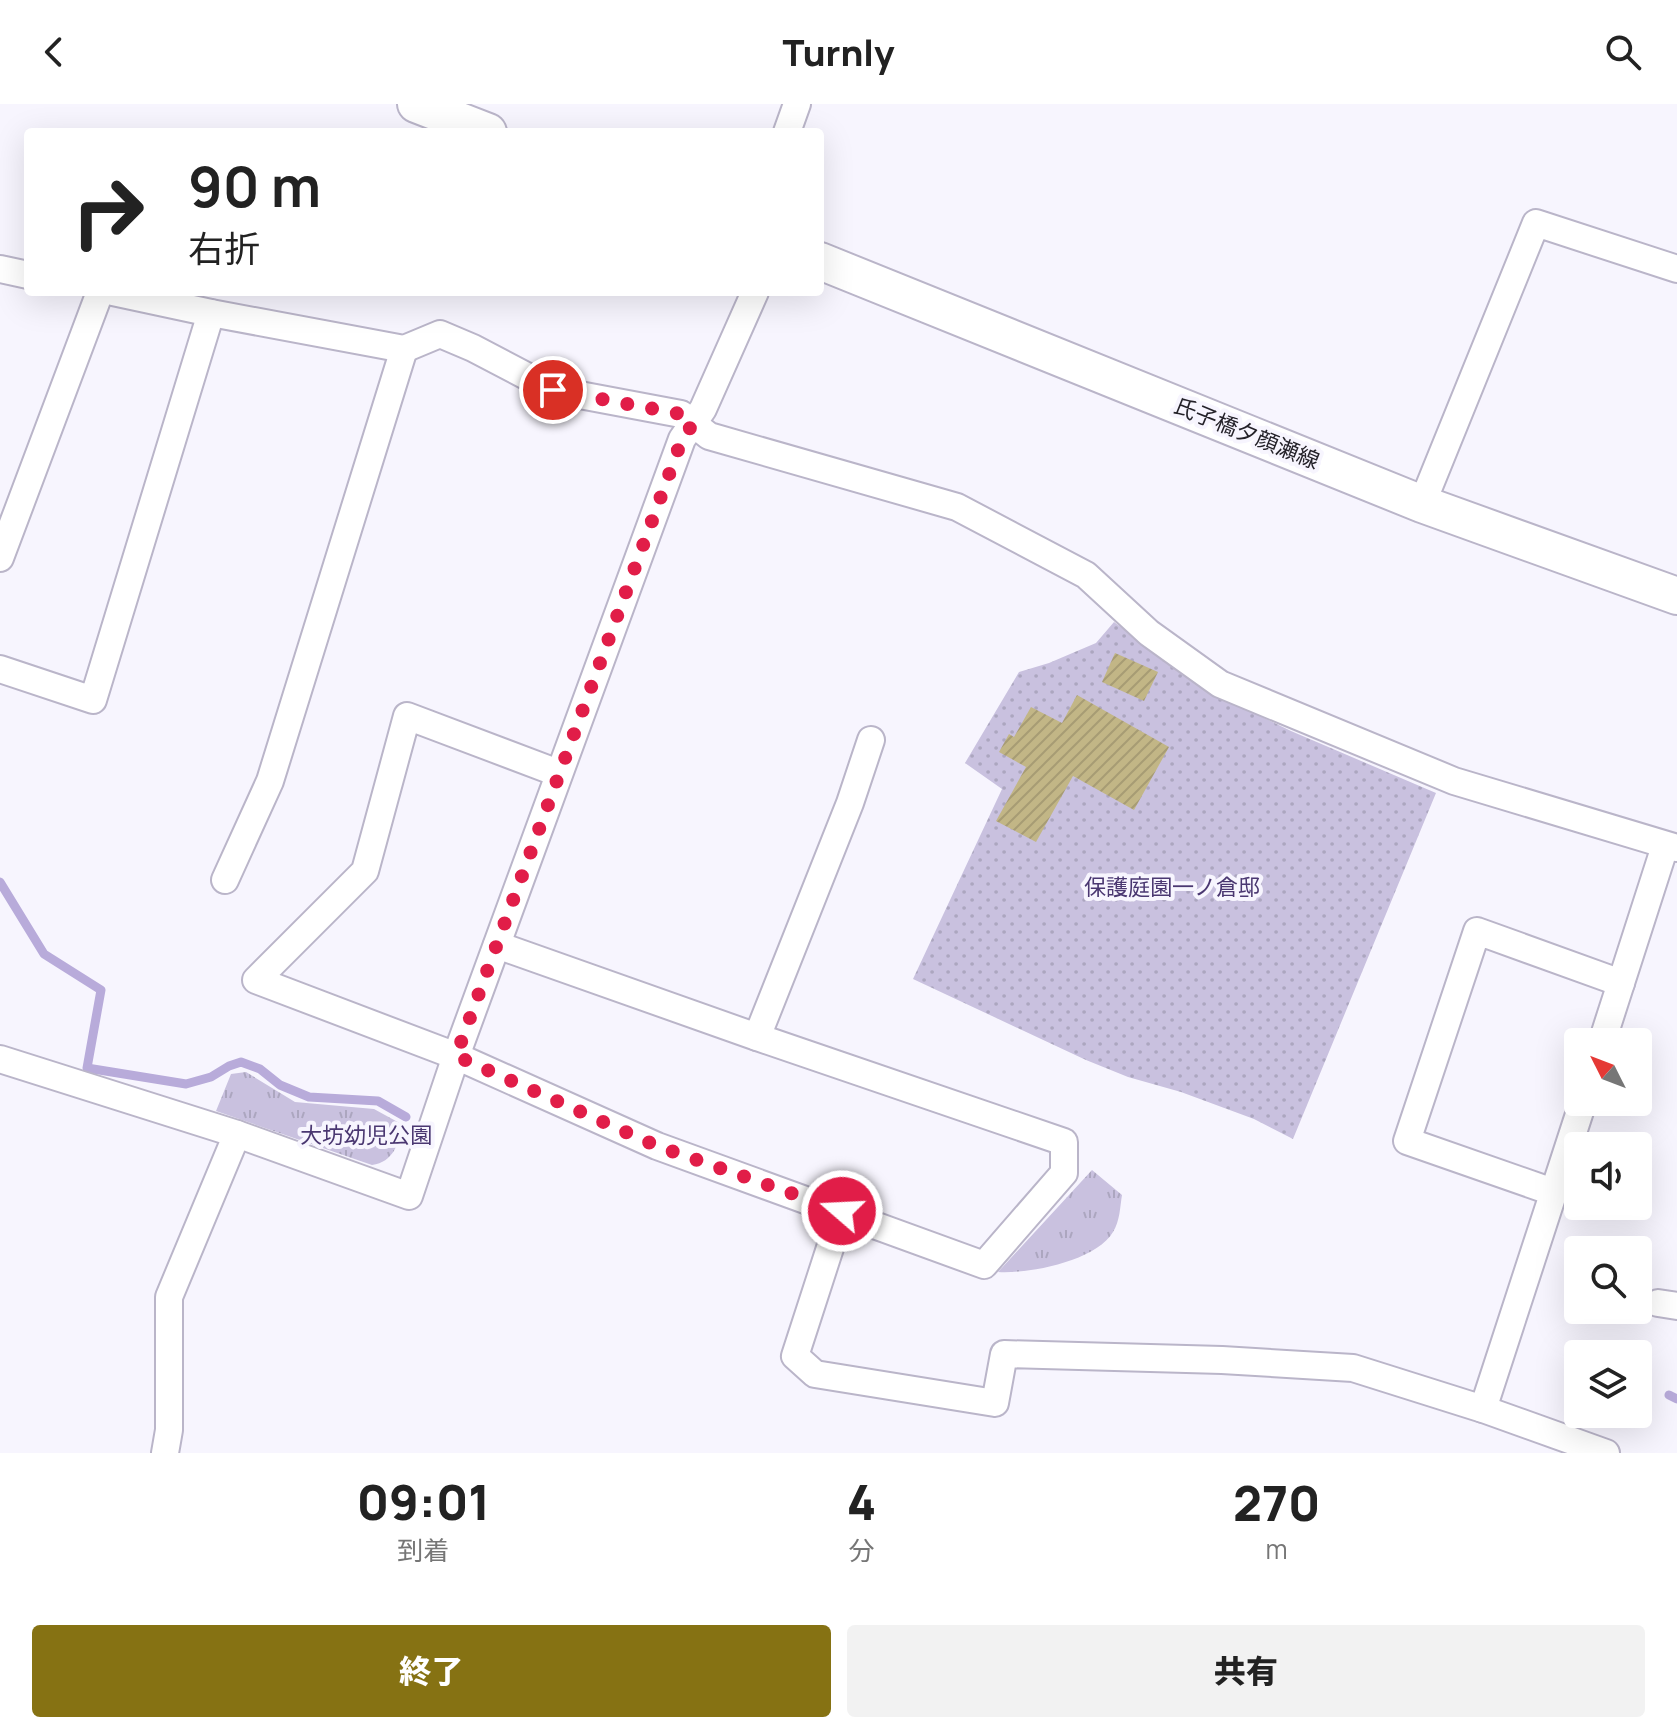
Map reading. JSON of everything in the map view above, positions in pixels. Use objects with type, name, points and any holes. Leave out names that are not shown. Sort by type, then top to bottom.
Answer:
[{"type":"main road","points":[[416,104],[478,128]]},
{"type":"main road","name":"氏子橋夕顔瀬線","points":[[824,263],[1422,504],[1677,596]]},
{"type":"street","points":[[788,128],[797,104]]},
{"type":"street","points":[[1422,504],[1536,223],[1677,269]]},
{"type":"street","points":[[0,269],[24,274]]},
{"type":"street","points":[[0,558],[98,296]]},
{"type":"street","points":[[132,296],[404,349],[440,334],[553,390],[681,414],[709,436],[957,507],[1086,575],[1149,633],[1220,684],[1454,781],[1671,847],[1607,1028]]},
{"type":"street","points":[[0,1059],[237,1134],[409,1196],[558,773],[682,439],[703,409],[753,296]]},
{"type":"street","points":[[0,669],[93,700],[211,313]]},
{"type":"street","points":[[225,880],[270,781],[404,349]]},
{"type":"street","points":[[497,945],[1064,1142],[1064,1173],[984,1265],[657,1146],[456,1056],[256,980],[365,871],[407,716],[558,773]]},
{"type":"street","points":[[757,1037],[850,803],[871,740]]},
{"type":"street","points":[[1553,1192],[1407,1141],[1477,931],[1621,983]]},
{"type":"street","points":[[1483,1409],[1578,1116]]},
{"type":"street","points":[[165,1453],[169,1430],[169,1297],[237,1134]]},
{"type":"street","points":[[842,1211],[795,1356],[815,1374],[995,1403],[1004,1354],[1222,1360],[1353,1368],[1483,1409],[1606,1453]]},
{"type":"green space","name":"保護庭園一ノ倉邸","points":[[1114,622],[1206,690],[1291,731],[1436,793],[1293,1139],[1254,1119],[1086,1060],[913,979],[1002,789],[965,763],[1019,672],[1096,643]]},
{"type":"green space","name":"大坊幼児公園","points":[[246,1072],[295,1102],[374,1109],[405,1126],[390,1156],[372,1165],[216,1111],[231,1074]]},
{"type":"green space","points":[[1092,1170],[1122,1195],[1117,1223],[1104,1242],[1092,1251],[1061,1264],[1027,1271],[998,1272]]},
{"type":"building","points":[[1115,653],[1158,672],[1144,701],[1102,682]]},
{"type":"building","points":[[1077,695],[1169,747],[1134,810],[1073,776],[1036,842],[996,821],[1026,767],[999,752],[1009,734],[1014,737],[1031,707],[1062,723]]},
{"type":"waterway","points":[[0,882],[44,954],[101,990],[87,1068],[186,1084],[211,1077],[241,1062],[260,1069],[280,1085],[309,1097],[378,1101],[406,1117]]},
{"type":"waterway","points":[[1669,1395],[1677,1399]]},
{"type":"route","points":[[553,390],[681,414],[693,424],[682,439],[456,1056],[657,1146],[842,1211]]}]
